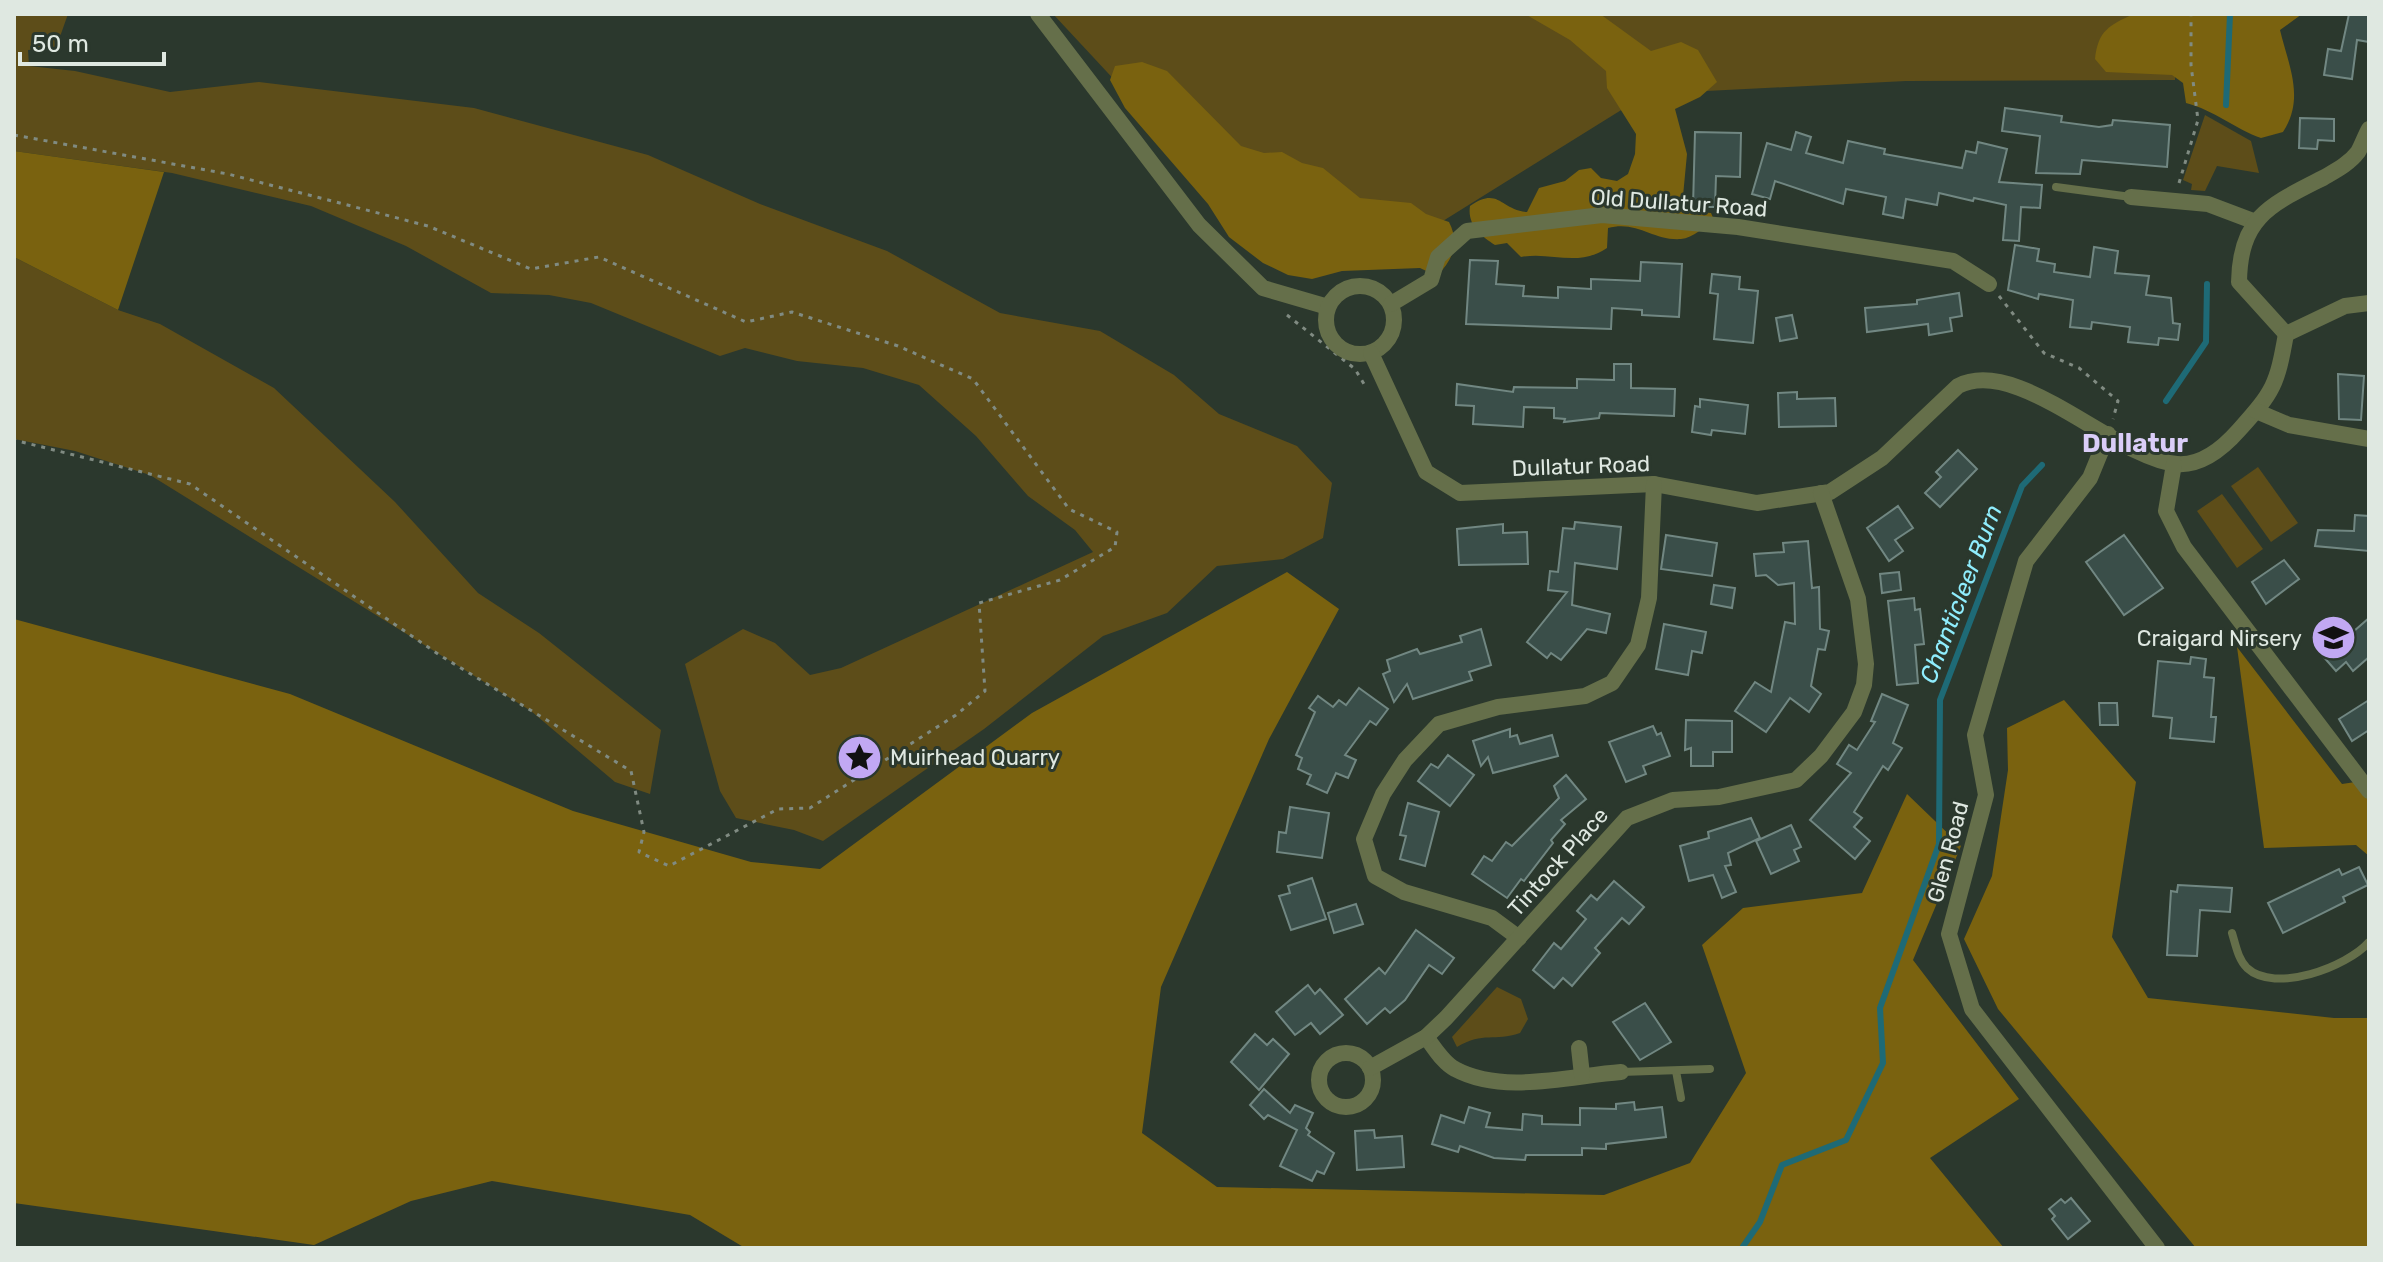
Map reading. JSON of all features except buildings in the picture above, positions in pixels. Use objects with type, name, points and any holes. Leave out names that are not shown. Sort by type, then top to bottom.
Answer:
[{"type":"street","points":[[1038,14],[1199,225],[1263,288],[1328,307]]},
{"type":"street","points":[[2286,334],[2239,282],[2243,241],[2253,221],[2282,198],[2341,168],[2358,152],[2369,129]]},
{"type":"street","points":[[2131,197],[2208,204],[2253,221]]},
{"type":"street","name":"Old Dullatur Road","points":[[1391,304],[1431,280],[1438,257],[1467,231],[1602,215],[1738,227],[1953,261],[1989,284]]},
{"type":"street","points":[[1355,285],[1380,291],[1391,304],[1395,321],[1392,334],[1371,353],[1340,348],[1328,333],[1328,307],[1345,289],[1355,285]]},
{"type":"street","points":[[2286,334],[2345,306],[2369,303]]},
{"type":"street","points":[[2108,434],[2174,464],[2185,464],[2222,450],[2277,384],[2286,334]]},
{"type":"street","name":"Dullatur Road","points":[[1371,353],[1426,472],[1460,493],[1654,484],[1757,503],[1830,492],[1882,458],[1958,386],[1973,378],[2002,382],[2034,395],[2108,434]]},
{"type":"street","points":[[2256,411],[2289,425],[2369,439]]},
{"type":"street","name":"Glen Road","points":[[2108,434],[2090,478],[2026,561],[1975,735],[1986,795],[1949,934],[1972,1009],[2157,1248]]},
{"type":"street","points":[[2174,464],[2166,511],[2184,547],[2369,791]]},
{"type":"street","points":[[1519,938],[1492,918],[1404,892],[1375,876],[1364,839],[1383,794],[1405,760],[1439,724],[1498,707],[1585,696],[1612,683],[1638,645],[1649,598],[1654,484]]},
{"type":"street","name":"Tintock Place","points":[[1370,1068],[1426,1037],[1500,962],[1627,818],[1673,800],[1719,797],[1796,780],[1821,756],[1854,712],[1864,685],[1866,664],[1858,599],[1821,493]]},
{"type":"street","points":[[1426,1037],[1451,1068],[1477,1079],[1505,1083],[1621,1072]]},
{"type":"street","points":[[1579,1048],[1582,1075]]},
{"type":"lane","points":[[2056,187],[2131,197]]},
{"type":"lane","points":[[2232,933],[2240,959],[2256,974],[2268,977],[2295,976],[2336,966],[2369,942]]},
{"type":"lane","points":[[1621,1072],[1710,1069]]},
{"type":"lane","points":[[1676,1071],[1681,1098]]},
{"type":"path","points":[[2178,202],[2180,176],[2198,120],[2191,65],[2191,14]]},
{"type":"path","points":[[14,135],[228,174],[428,226],[531,269],[599,257],[746,322],[792,312],[898,346],[973,379],[1069,509],[1117,532],[1115,547],[1060,580],[979,603],[985,691],[956,715],[810,808],[778,809],[669,866],[639,852],[644,832],[631,771],[441,656],[190,484],[14,440]]},
{"type":"path","points":[[1989,284],[2044,353],[2079,368],[2118,401],[2108,434]]},
{"type":"shaded area","points":[[14,14],[68,14],[56,48],[28,50],[29,66],[75,71],[170,92],[259,82],[474,108],[648,155],[760,204],[887,251],[1000,313],[1100,331],[1174,375],[1219,414],[1297,446],[1332,483],[1323,538],[1283,559],[1217,566],[1167,613],[1103,636],[984,729],[823,841],[794,830],[736,818],[720,791],[685,664],[743,629],[775,643],[810,675],[841,668],[1093,552],[1075,530],[1028,496],[976,436],[919,385],[863,368],[797,361],[745,348],[720,356],[591,303],[549,295],[491,293],[406,246],[311,206],[172,173],[14,151]]},
{"type":"shaded area","points":[[1053,14],[2177,14],[2175,80],[1906,81],[1647,94],[1390,254],[1269,246]]},
{"type":"shaded area","points":[[1525,14],[1600,14],[1651,51],[1681,42],[1698,50],[1717,82],[1700,97],[1675,109],[1687,154],[1683,196],[1690,211],[1711,213],[1714,220],[1681,239],[1662,237],[1636,228],[1608,228],[1607,248],[1596,254],[1575,258],[1521,257],[1507,243],[1495,245],[1480,234],[1471,219],[1470,206],[1480,200],[1494,199],[1527,212],[1539,188],[1565,181],[1579,170],[1591,168],[1601,178],[1617,181],[1628,174],[1635,154],[1636,134],[1607,88],[1606,71],[1570,40]]},
{"type":"shaded area","points":[[2134,14],[2302,14],[2280,30],[2294,95],[2290,119],[2283,132],[2261,138],[2186,103],[2183,83],[2172,75],[2106,72],[2095,59],[2102,35],[2111,26]]},
{"type":"shaded area","points":[[1142,62],[1167,71],[1241,146],[1264,153],[1282,152],[1302,163],[1323,168],[1360,198],[1411,203],[1426,214],[1449,222],[1454,244],[1447,263],[1437,276],[1420,268],[1342,271],[1312,279],[1288,275],[1263,263],[1229,237],[1208,204],[1125,108],[1110,80],[1115,66]]},
{"type":"shaded area","points":[[2205,115],[2251,141],[2259,173],[2217,166],[2205,191],[2191,190],[2192,184],[2183,180]]},
{"type":"shaded area","points":[[14,151],[164,172],[118,310],[14,257]]},
{"type":"shaded area","points":[[14,257],[118,310],[160,324],[274,388],[395,502],[478,593],[539,633],[661,730],[650,794],[615,782],[531,711],[150,475],[75,451],[14,439]]},
{"type":"shaded area","points":[[2258,467],[2298,523],[2271,542],[2231,486]]},
{"type":"shaded area","points":[[2222,494],[2263,549],[2237,568],[2197,511]]},
{"type":"shaded area","points":[[1287,572],[1339,609],[1269,739],[1161,987],[1142,1133],[1217,1187],[1604,1195],[1690,1163],[1746,1073],[1702,945],[1743,908],[1862,893],[1907,794],[1961,846],[1913,960],[2019,1099],[1930,1158],[2004,1248],[745,1248],[690,1215],[492,1181],[411,1201],[314,1245],[14,1203],[14,619],[290,694],[573,811],[751,862],[820,869],[1032,713]]},
{"type":"shaded area","points":[[2237,647],[2342,784],[2369,780],[2369,856],[2356,845],[2264,848]]},
{"type":"shaded area","points":[[2064,700],[2136,782],[2112,937],[2148,998],[2334,1018],[2369,1018],[2369,1248],[2196,1248],[1998,1009],[1964,939],[1992,876],[2008,770],[2007,728]]},
{"type":"shaded area","points":[[1497,987],[1521,999],[1528,1019],[1520,1033],[1475,1039],[1457,1047],[1452,1037]]},
{"type":"waterway","name":"Chanticleer Burn","points":[[2226,105],[2230,14]]},
{"type":"waterway","name":"Chanticleer Burn","points":[[2166,401],[2206,342],[2207,284]]},
{"type":"waterway","name":"Chanticleer Burn","points":[[1742,1248],[1760,1222],[1782,1165],[1846,1140],[1883,1063],[1880,1008],[1939,844],[1940,700],[2022,486],[2042,465]]},
{"type":"place","name":"Craigard Nirsery","points":[[2333,638]]},
{"type":"place","name":"Muirhead Quarry","points":[[859,757]]},
{"type":"district","name":"Dullatur","points":[[2135,443]]}]
